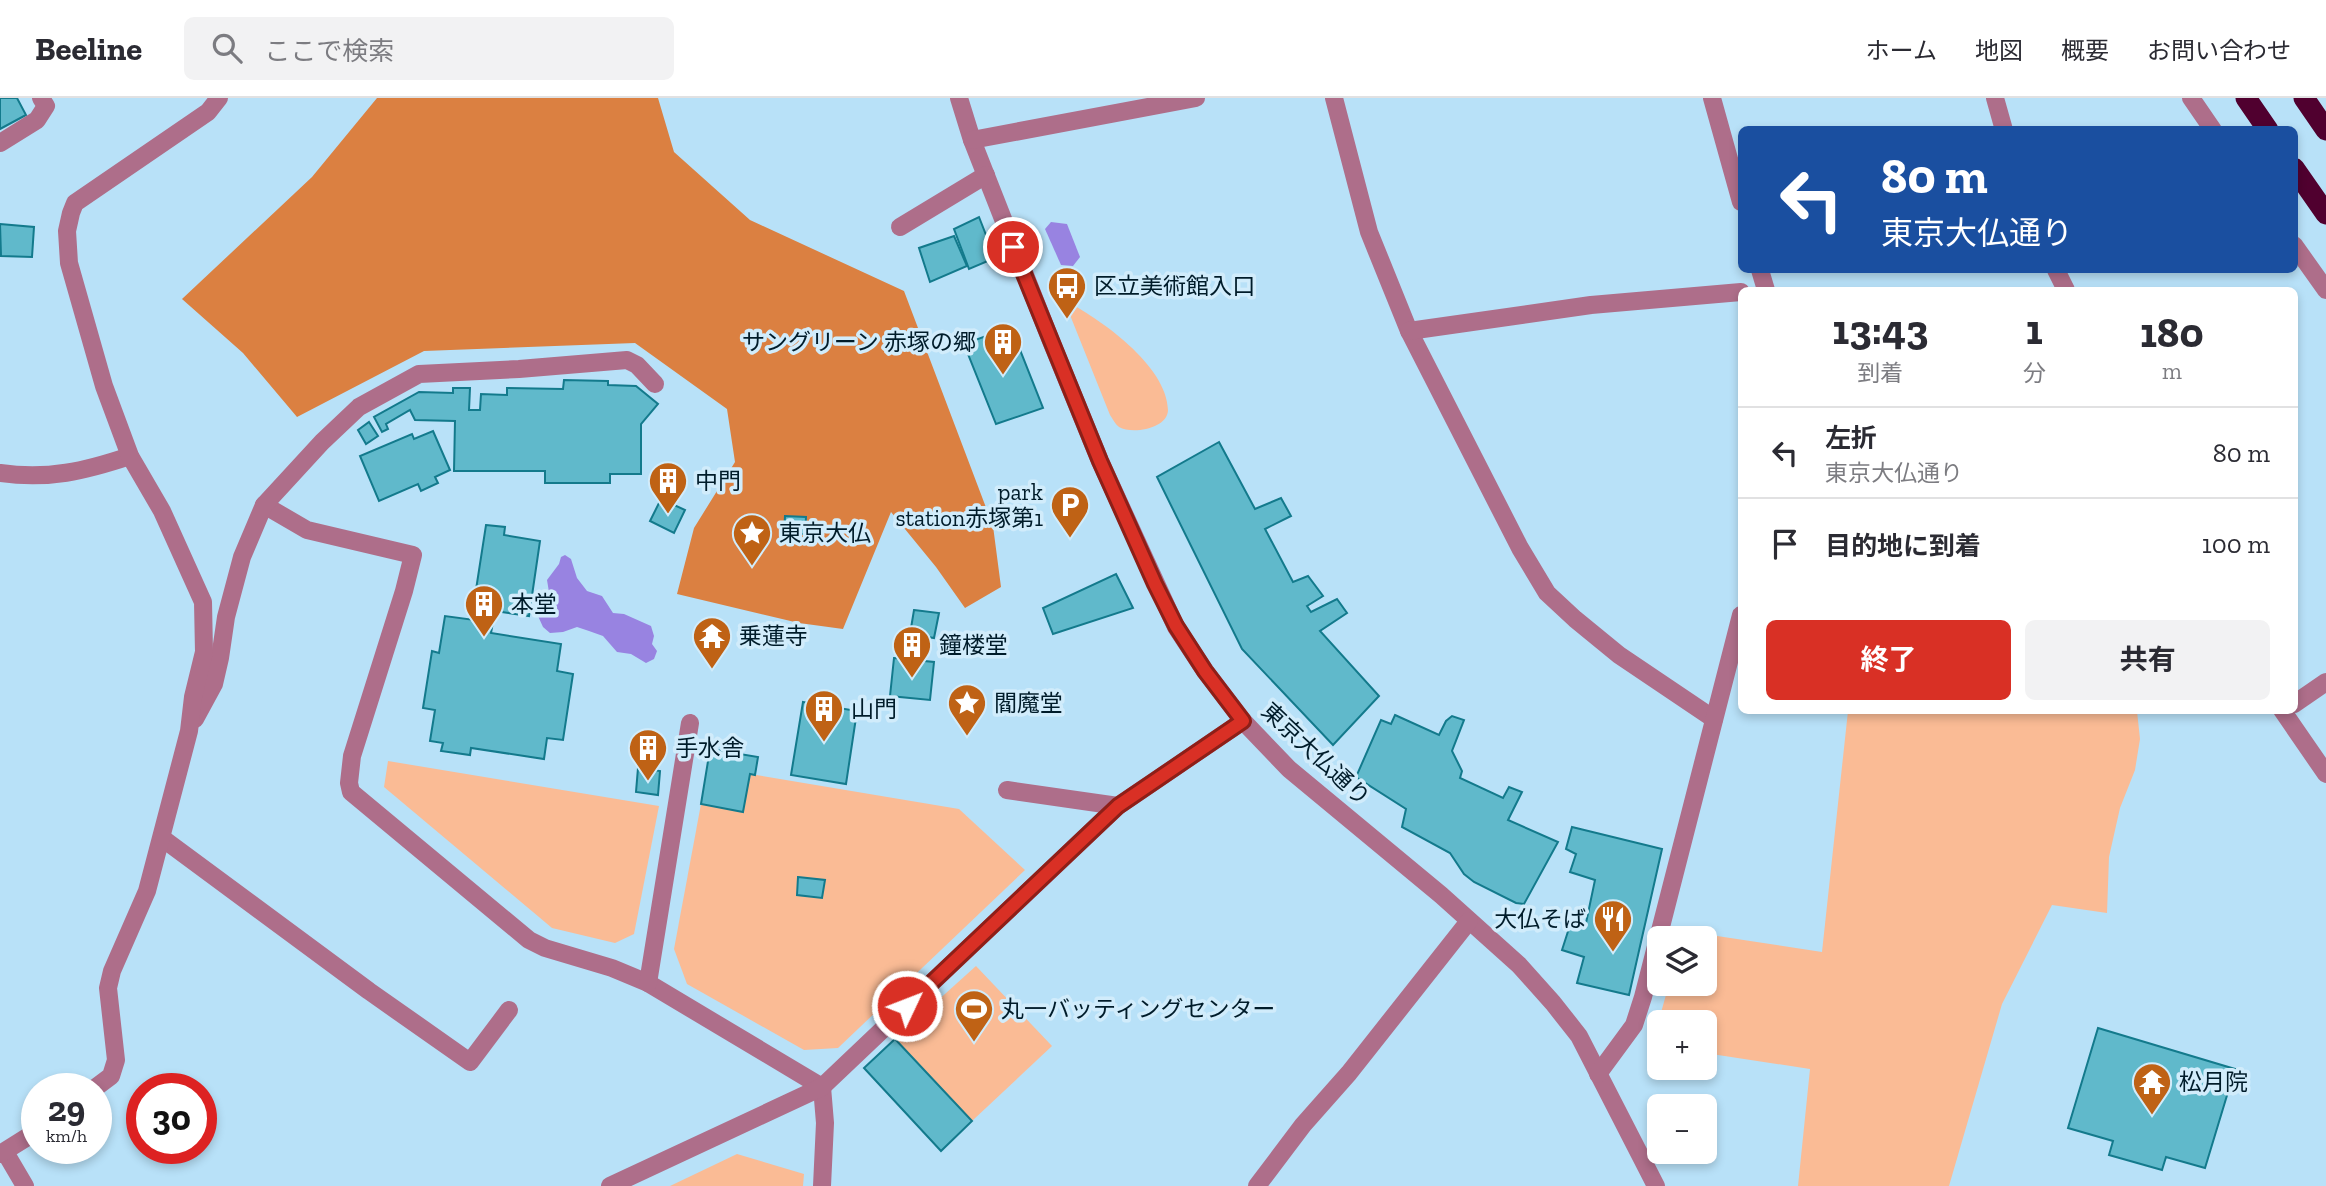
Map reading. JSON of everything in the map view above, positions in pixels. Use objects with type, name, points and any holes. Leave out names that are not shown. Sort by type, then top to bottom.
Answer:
[{"type":"highway","points":[[2246,98],[2265,126]]},
{"type":"highway","points":[[2304,98],[2326,130]]},
{"type":"highway","points":[[2298,174],[2326,214]]},
{"type":"street","points":[[0,143],[37,120],[46,106],[41,98]]},
{"type":"street","points":[[112,1073],[116,1060],[108,988],[112,971],[147,891],[189,731],[204,652],[203,602],[162,511],[130,456],[104,386],[69,264],[67,231],[75,203],[208,112],[219,98]]},
{"type":"street","name":"東京大仏通り","points":[[959,98],[972,140],[1100,461],[1176,626],[1205,671],[1243,721],[1289,769],[1378,841],[1519,965],[1553,1003],[1579,1036],[1655,1186]]},
{"type":"street","points":[[972,140],[1196,98]]},
{"type":"street","points":[[1334,98],[1369,232],[1409,331],[1514,536],[1547,593],[1619,654],[1714,719]]},
{"type":"street","points":[[1712,98],[1738,191]]},
{"type":"street","points":[[1995,98],[2003,126]]},
{"type":"street","points":[[2191,98],[2210,126]]},
{"type":"street","points":[[900,227],[986,175]]},
{"type":"street","points":[[2298,251],[2326,290]]},
{"type":"street","points":[[1409,331],[1591,305],[1738,292]]},
{"type":"street","points":[[189,731],[214,684],[226,617],[242,557],[264,505],[313,451],[359,407],[419,374],[627,360],[637,365],[656,384]]},
{"type":"street","points":[[0,472],[24,476],[85,471],[130,456]]},
{"type":"street","points":[[264,505],[307,530],[412,555],[404,592],[352,757],[349,783],[351,792],[529,940],[648,983],[822,1087]]},
{"type":"street","points":[[1598,1074],[1634,1025],[1643,997],[1738,627]]},
{"type":"street","points":[[2298,701],[2326,682]]},
{"type":"street","points":[[2289,714],[2326,774]]},
{"type":"street","points":[[610,1186],[822,1087],[1118,806],[1243,721]]},
{"type":"street","points":[[648,983],[690,723]]},
{"type":"street","points":[[1007,790],[1118,806]]},
{"type":"street","points":[[162,838],[470,1062],[509,1010]]},
{"type":"street","points":[[1257,1186],[1303,1125],[1349,1073],[1469,921]]},
{"type":"street","points":[[822,1087],[825,1123],[822,1186]]},
{"type":"street","points":[[21,1141],[2,1153],[25,1186]]},
{"type":"shaded area","points":[[377,98],[658,98],[674,152],[750,220],[904,291],[993,526],[1001,587],[965,608],[891,512],[843,629],[799,623],[677,594],[694,528],[735,462],[727,409],[635,343],[424,351],[297,417],[243,353],[182,299],[312,177]]},
{"type":"shaded area","points":[[1051,222],[1067,224],[1080,257],[1073,266],[1061,265],[1045,229]]},
{"type":"shaded area","points":[[1064,300],[1095,318],[1144,360],[1165,393],[1168,410],[1162,421],[1141,430],[1125,429],[1116,424]]},
{"type":"shaded area","points":[[565,555],[571,559],[577,578],[587,591],[602,596],[613,613],[624,614],[651,626],[654,636],[652,644],[657,651],[654,659],[646,663],[631,654],[617,652],[603,636],[577,627],[550,633],[543,627],[538,616],[550,598],[547,580]]},
{"type":"shaded area","points":[[1848,714],[2137,714],[2140,739],[2135,770],[2120,808],[2109,857],[2107,913],[2052,905],[2002,1004],[1949,1186],[1798,1186],[1810,1069],[1717,1055],[1717,1010],[1662,1010],[1666,996],[1717,996],[1717,936],[1822,952]]},
{"type":"shaded area","points":[[388,761],[659,806],[634,934],[615,943],[552,928],[384,787]]},
{"type":"shaded area","points":[[750,774],[959,809],[1025,870],[838,1048],[804,1050],[687,984],[674,949],[701,804]]},
{"type":"shaded area","name":"丸一バッティングセンター","points":[[976,966],[1052,1046],[972,1121],[895,1039]]},
{"type":"shaded area","points":[[737,1154],[804,1174],[803,1186],[670,1186]]},
{"type":"building","points":[[0,98],[17,98],[26,115],[0,129]]},
{"type":"building","points":[[979,217],[995,258],[969,269],[954,229]]},
{"type":"building","points":[[0,224],[34,227],[32,257],[1,256]]},
{"type":"building","points":[[954,236],[967,266],[930,282],[919,248]]},
{"type":"building","name":"サングリーン 赤塚の郷","points":[[1011,327],[1043,408],[996,424],[964,344]]},
{"type":"building","points":[[564,380],[608,381],[608,385],[636,386],[658,404],[641,424],[641,474],[610,474],[610,483],[545,483],[545,471],[454,471],[455,421],[415,420],[410,410],[386,424],[388,429],[382,432],[374,417],[419,392],[453,393],[453,388],[470,388],[469,410],[480,410],[481,394],[507,395],[507,388],[563,389]]},
{"type":"building","points":[[369,422],[378,436],[366,444],[358,430]]},
{"type":"building","points":[[433,431],[450,470],[435,477],[438,483],[421,491],[418,484],[379,501],[360,456],[412,434],[414,439]]},
{"type":"building","points":[[1219,442],[1255,509],[1281,498],[1291,516],[1265,529],[1293,582],[1308,576],[1323,596],[1307,606],[1311,612],[1337,599],[1347,613],[1320,631],[1379,696],[1333,745],[1242,649],[1157,477]]},
{"type":"building","name":"中門","points":[[661,499],[685,510],[674,533],[650,521]]},
{"type":"building","points":[[785,516],[806,517],[805,534],[784,534]]},
{"type":"building","name":"本堂","points":[[486,525],[505,527],[504,535],[540,541],[529,616],[495,611],[491,633],[561,644],[557,671],[573,674],[563,740],[547,738],[544,759],[471,748],[470,755],[441,751],[443,743],[430,741],[435,710],[423,708],[432,651],[439,653],[445,616],[474,620],[476,609],[473,609]]},
{"type":"building","points":[[1116,574],[1133,608],[1053,634],[1043,608]]},
{"type":"building","points":[[914,610],[939,613],[934,638],[910,634]]},
{"type":"building","name":"鐘楼堂","points":[[894,658],[934,662],[930,700],[890,696]]},
{"type":"building","name":"山門","points":[[803,702],[857,711],[846,784],[791,775]]},
{"type":"building","points":[[1395,715],[1439,735],[1446,721],[1452,716],[1464,720],[1452,751],[1462,771],[1460,778],[1503,798],[1509,787],[1522,792],[1508,820],[1558,842],[1524,904],[1516,903],[1474,882],[1464,874],[1450,853],[1402,827],[1406,809],[1356,777],[1381,720],[1391,724]]},
{"type":"building","points":[[710,749],[758,757],[755,775],[750,774],[743,812],[701,804]]},
{"type":"building","name":"手水舎","points":[[638,768],[660,771],[658,795],[636,792]]},
{"type":"building","points":[[1572,827],[1662,849],[1629,995],[1577,983],[1584,957],[1562,950],[1572,919],[1586,923],[1595,880],[1570,872],[1576,854],[1566,849]]},
{"type":"building","points":[[798,877],[825,880],[822,898],[797,895]]},
{"type":"building","points":[[2098,1028],[2235,1069],[2205,1168],[2166,1157],[2162,1170],[2109,1155],[2113,1141],[2068,1128]]},
{"type":"building","points":[[895,1039],[972,1121],[941,1151],[864,1068]]},
{"type":"place","name":"区立美術館入口","points":[[1067,320]]},
{"type":"place","name":"サングリーン 赤塚の郷","points":[[1003,376]]},
{"type":"place","name":"中門","points":[[668,515]]},
{"type":"place","name":"park station赤塚第1","points":[[1070,539]]},
{"type":"place","name":"東京大仏","points":[[752,567]]},
{"type":"place","name":"本堂","points":[[484,638]]},
{"type":"place","name":"乗蓮寺","points":[[712,670]]},
{"type":"place","name":"鐘楼堂","points":[[912,679]]},
{"type":"place","name":"閻魔堂","points":[[967,737]]},
{"type":"place","name":"山門","points":[[824,743]]},
{"type":"place","name":"手水舎","points":[[648,782]]},
{"type":"place","name":"大仏そば","points":[[1613,953]]},
{"type":"place","name":"丸一バッティングセンター","points":[[974,1043]]},
{"type":"place","name":"松月院","points":[[2152,1116]]},
{"type":"route","points":[[907,1006],[1118,806],[1243,721],[1205,671],[1176,626],[1155,584],[1100,461],[1013,247]]}]
